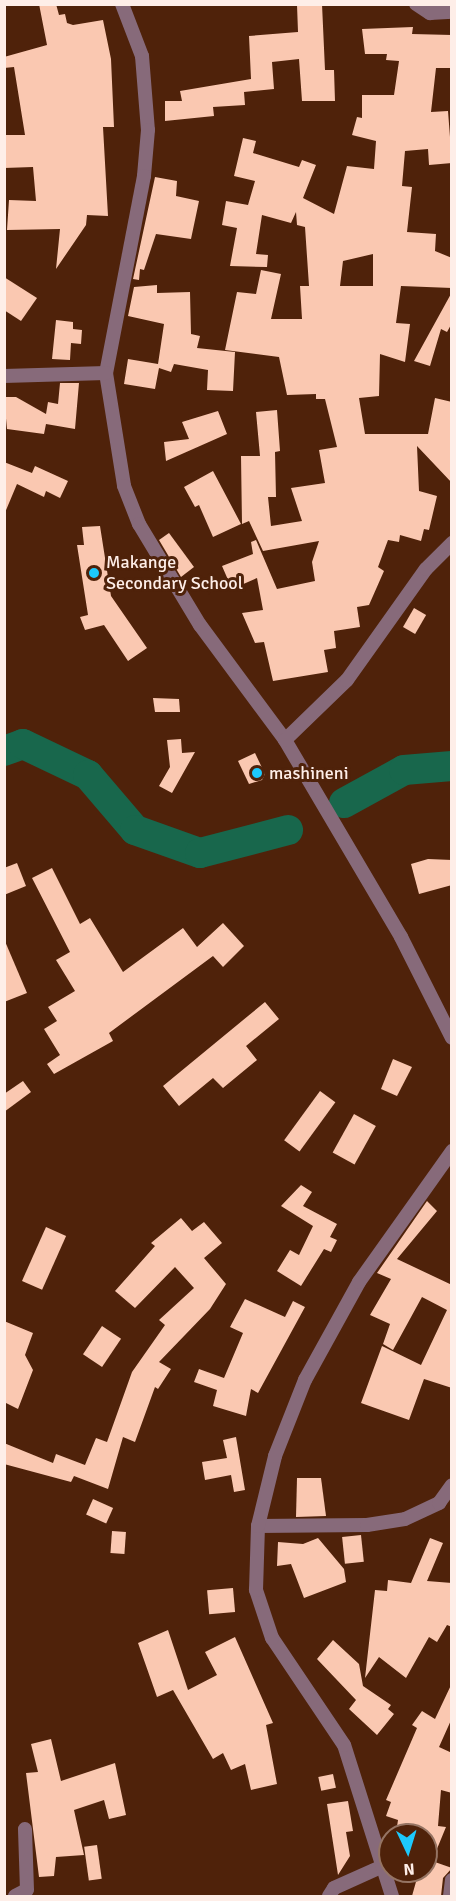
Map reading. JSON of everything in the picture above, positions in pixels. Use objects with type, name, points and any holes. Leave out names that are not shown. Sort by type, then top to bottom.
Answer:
[{"type":"street","points":[[122,4],[142,56],[148,130],[144,176],[106,373],[115,448],[139,524],[200,625],[285,740],[401,937],[452,1038]]},
{"type":"street","points":[[416,4],[430,13],[452,12]]},
{"type":"street","points":[[4,376],[106,373]]},
{"type":"street","points":[[285,740],[329,701],[426,569],[452,543]]},
{"type":"street","points":[[378,1858],[344,1745],[272,1638],[256,1590],[258,1526],[275,1456],[305,1380],[358,1282],[452,1151]]},
{"type":"street","points":[[258,1526],[367,1525],[405,1519],[439,1503],[452,1485]]},
{"type":"street","points":[[15,1896],[27,1890],[25,1829]]},
{"type":"street","points":[[329,1896],[334,1888],[378,1869]]},
{"type":"street","points":[[450,1896],[452,1880]]},
{"type":"building","points":[[39,4],[56,4],[59,15],[65,14],[67,23],[73,25],[103,20],[111,59],[114,127],[103,127],[108,216],[87,215],[86,225],[56,269],[60,229],[7,230],[9,200],[36,201],[33,167],[4,168],[4,135],[25,135],[14,67],[4,68],[4,57],[47,45]]},
{"type":"building","points":[[322,4],[325,70],[334,70],[335,101],[302,101],[299,59],[272,62],[274,89],[244,92],[245,105],[213,107],[214,116],[165,121],[165,101],[182,101],[180,91],[251,79],[249,36],[298,32],[297,5]]},
{"type":"building","points":[[413,27],[412,34],[452,35],[451,68],[436,68],[431,112],[448,111],[452,163],[429,165],[428,149],[405,151],[402,186],[412,187],[407,232],[436,234],[435,251],[452,258],[452,288],[401,286],[396,323],[410,324],[405,362],[380,354],[379,396],[359,398],[365,434],[428,434],[435,398],[452,402],[452,483],[417,446],[419,491],[437,496],[429,530],[424,529],[421,541],[400,535],[399,542],[388,540],[378,567],[384,571],[369,605],[357,607],[360,627],[334,631],[336,648],[324,650],[328,672],[273,681],[264,642],[255,643],[242,613],[263,610],[257,578],[232,589],[222,566],[253,554],[251,542],[256,540],[277,589],[315,581],[312,562],[319,541],[263,551],[249,521],[242,524],[241,456],[260,456],[256,412],[277,410],[280,451],[275,452],[276,497],[268,497],[271,526],[302,521],[291,488],[325,483],[319,450],[337,447],[325,399],[316,399],[316,394],[287,395],[279,357],[225,350],[237,292],[256,294],[261,270],[281,274],[271,319],[302,319],[300,286],[309,286],[305,227],[297,225],[296,212],[291,223],[262,215],[256,254],[268,255],[267,267],[230,266],[237,228],[222,225],[226,201],[248,205],[255,181],[234,176],[243,138],[256,141],[253,153],[299,167],[302,160],[316,165],[303,198],[334,214],[347,166],[374,169],[376,141],[352,135],[357,117],[362,118],[362,95],[394,95],[399,61],[386,60],[387,54],[365,54],[362,29]],"holes":[[[373,254],[373,286],[340,286],[343,261]]]},
{"type":"building","points":[[155,177],[177,181],[176,196],[199,201],[191,239],[156,234],[144,270],[140,269],[139,280],[133,279]]},
{"type":"building","points":[[4,277],[37,298],[21,321],[4,310]]},
{"type":"building","points":[[157,285],[157,293],[190,292],[191,334],[200,336],[197,348],[235,352],[233,391],[207,390],[208,370],[174,364],[171,372],[159,368],[155,389],[124,384],[128,359],[158,364],[164,324],[128,316],[134,287]]},
{"type":"building","points":[[452,292],[452,323],[447,332],[441,329],[430,366],[414,361]]},
{"type":"building","points":[[56,320],[73,322],[73,329],[82,330],[81,344],[71,343],[70,360],[52,359]]},
{"type":"building","points":[[60,383],[79,383],[75,429],[46,424],[44,434],[7,429],[4,397],[16,397],[46,414],[48,402],[58,404]]},
{"type":"building","points":[[218,411],[227,434],[166,461],[164,442],[189,439],[182,422]]},
{"type":"building","points":[[4,462],[32,473],[35,466],[68,481],[60,498],[46,491],[44,497],[17,484],[4,515]]},
{"type":"building","points":[[213,471],[241,524],[213,537],[199,505],[195,507],[184,487]]},
{"type":"building","points":[[100,526],[111,596],[147,648],[128,661],[104,625],[85,630],[80,617],[88,615],[77,545],[84,545],[82,527]]},
{"type":"building","points":[[169,533],[194,567],[181,577],[159,540]]},
{"type":"building","points":[[414,608],[426,615],[415,634],[403,627]]},
{"type":"building","points":[[153,698],[179,699],[180,712],[155,712]]},
{"type":"building","points":[[181,739],[182,753],[195,752],[172,793],[159,786],[170,767],[167,740]]},
{"type":"building","points":[[255,753],[265,774],[262,780],[249,784],[238,761]]},
{"type":"building","points":[[428,859],[452,860],[452,885],[419,894],[411,864]]},
{"type":"building","points":[[17,863],[26,886],[4,895],[4,868]]},
{"type":"building","points":[[52,868],[80,924],[90,918],[123,972],[183,928],[197,947],[223,923],[244,946],[223,967],[213,956],[109,1033],[113,1041],[54,1074],[47,1064],[60,1055],[44,1029],[57,1021],[48,1007],[75,991],[56,960],[70,952],[32,878]]},
{"type":"building","points":[[4,939],[27,993],[4,1002]]},
{"type":"building","points":[[265,1002],[279,1019],[246,1046],[257,1060],[223,1088],[213,1078],[179,1106],[163,1086]]},
{"type":"building","points":[[393,1059],[412,1067],[397,1096],[381,1089]]},
{"type":"building","points":[[23,1081],[31,1092],[4,1112],[4,1094]]},
{"type":"building","points":[[320,1091],[335,1102],[300,1152],[284,1140]]},
{"type":"building","points":[[354,1114],[376,1126],[355,1165],[333,1152]]},
{"type":"building","points":[[301,1185],[312,1192],[303,1206],[337,1224],[330,1237],[337,1240],[331,1252],[324,1249],[301,1286],[277,1271],[290,1250],[299,1255],[313,1226],[281,1206]]},
{"type":"building","points":[[427,1201],[437,1211],[397,1259],[452,1285],[452,1388],[424,1379],[409,1420],[361,1403],[382,1346],[421,1365],[447,1310],[422,1297],[393,1350],[383,1344],[390,1324],[370,1315],[391,1279],[377,1273]]},
{"type":"building","points":[[181,1218],[192,1231],[204,1222],[222,1243],[204,1258],[226,1284],[210,1309],[159,1362],[171,1369],[158,1389],[155,1387],[135,1442],[123,1437],[108,1489],[74,1476],[71,1482],[4,1464],[4,1443],[53,1463],[56,1454],[85,1465],[96,1438],[107,1442],[132,1372],[165,1325],[159,1320],[194,1288],[175,1267],[135,1308],[115,1291],[155,1246],[151,1243]]},
{"type":"building","points":[[46,1227],[66,1236],[42,1290],[22,1281]]},
{"type":"building","points":[[245,1299],[285,1317],[293,1301],[305,1307],[258,1393],[251,1389],[246,1416],[213,1406],[217,1390],[194,1382],[199,1369],[224,1378],[243,1333],[230,1327]]},
{"type":"building","points":[[4,1321],[33,1333],[25,1355],[33,1370],[18,1409],[4,1402]]},
{"type":"building","points":[[102,1326],[121,1339],[102,1367],[83,1354]]},
{"type":"building","points":[[236,1437],[245,1490],[234,1492],[231,1475],[205,1480],[202,1462],[227,1458],[223,1440]]},
{"type":"building","points":[[297,1478],[321,1478],[326,1516],[296,1517]]},
{"type":"building","points":[[93,1499],[113,1508],[106,1523],[86,1515]]},
{"type":"building","points":[[112,1531],[126,1532],[124,1554],[110,1553]]},
{"type":"building","points":[[361,1535],[364,1562],[345,1564],[342,1537]]},
{"type":"building","points":[[318,1538],[344,1569],[346,1582],[304,1598],[291,1564],[277,1566],[278,1542],[303,1544]]},
{"type":"building","points":[[430,1538],[443,1543],[427,1581],[452,1583],[452,1627],[447,1625],[437,1642],[429,1637],[406,1678],[379,1657],[365,1678],[375,1590],[387,1591],[388,1580],[411,1583]]},
{"type":"building","points":[[233,1588],[235,1612],[209,1614],[207,1590]]},
{"type":"building","points":[[168,1630],[188,1690],[217,1675],[205,1652],[235,1637],[273,1723],[266,1725],[277,1784],[251,1790],[245,1764],[231,1770],[223,1753],[213,1759],[173,1690],[157,1697],[138,1643]]},
{"type":"building","points":[[333,1640],[359,1664],[363,1686],[391,1705],[388,1709],[394,1714],[377,1735],[349,1709],[356,1700],[317,1659]]},
{"type":"building","points":[[452,1683],[452,1718],[439,1747],[452,1753],[452,1793],[441,1790],[438,1826],[438,1823],[398,1823],[398,1820],[386,1816],[391,1802],[386,1800],[417,1728],[412,1725],[422,1711],[435,1719]]},
{"type":"building","points":[[51,1739],[61,1781],[115,1763],[126,1815],[109,1819],[104,1800],[74,1810],[84,1855],[56,1857],[54,1876],[39,1877],[26,1773],[38,1772],[31,1744]]},
{"type":"building","points":[[333,1774],[336,1788],[321,1791],[318,1777]]},
{"type":"building","points":[[348,1801],[353,1831],[346,1832],[350,1856],[338,1875],[327,1804]]},
{"type":"building","points":[[438,1826],[446,1827],[438,1846]]},
{"type":"building","points":[[97,1845],[102,1879],[89,1880],[84,1847]]},
{"type":"building","points":[[438,1863],[452,1868],[443,1878],[441,1896],[412,1896],[416,1883],[438,1883]]},
{"type":"waterway","points":[[4,751],[23,744],[88,775],[135,830],[200,853],[288,830]]},
{"type":"waterway","points":[[344,803],[404,770],[452,766]]},
{"type":"place","name":"Makange Secondary School","points":[[94,573]]},
{"type":"place","name":"mashineni","points":[[257,773]]}]
